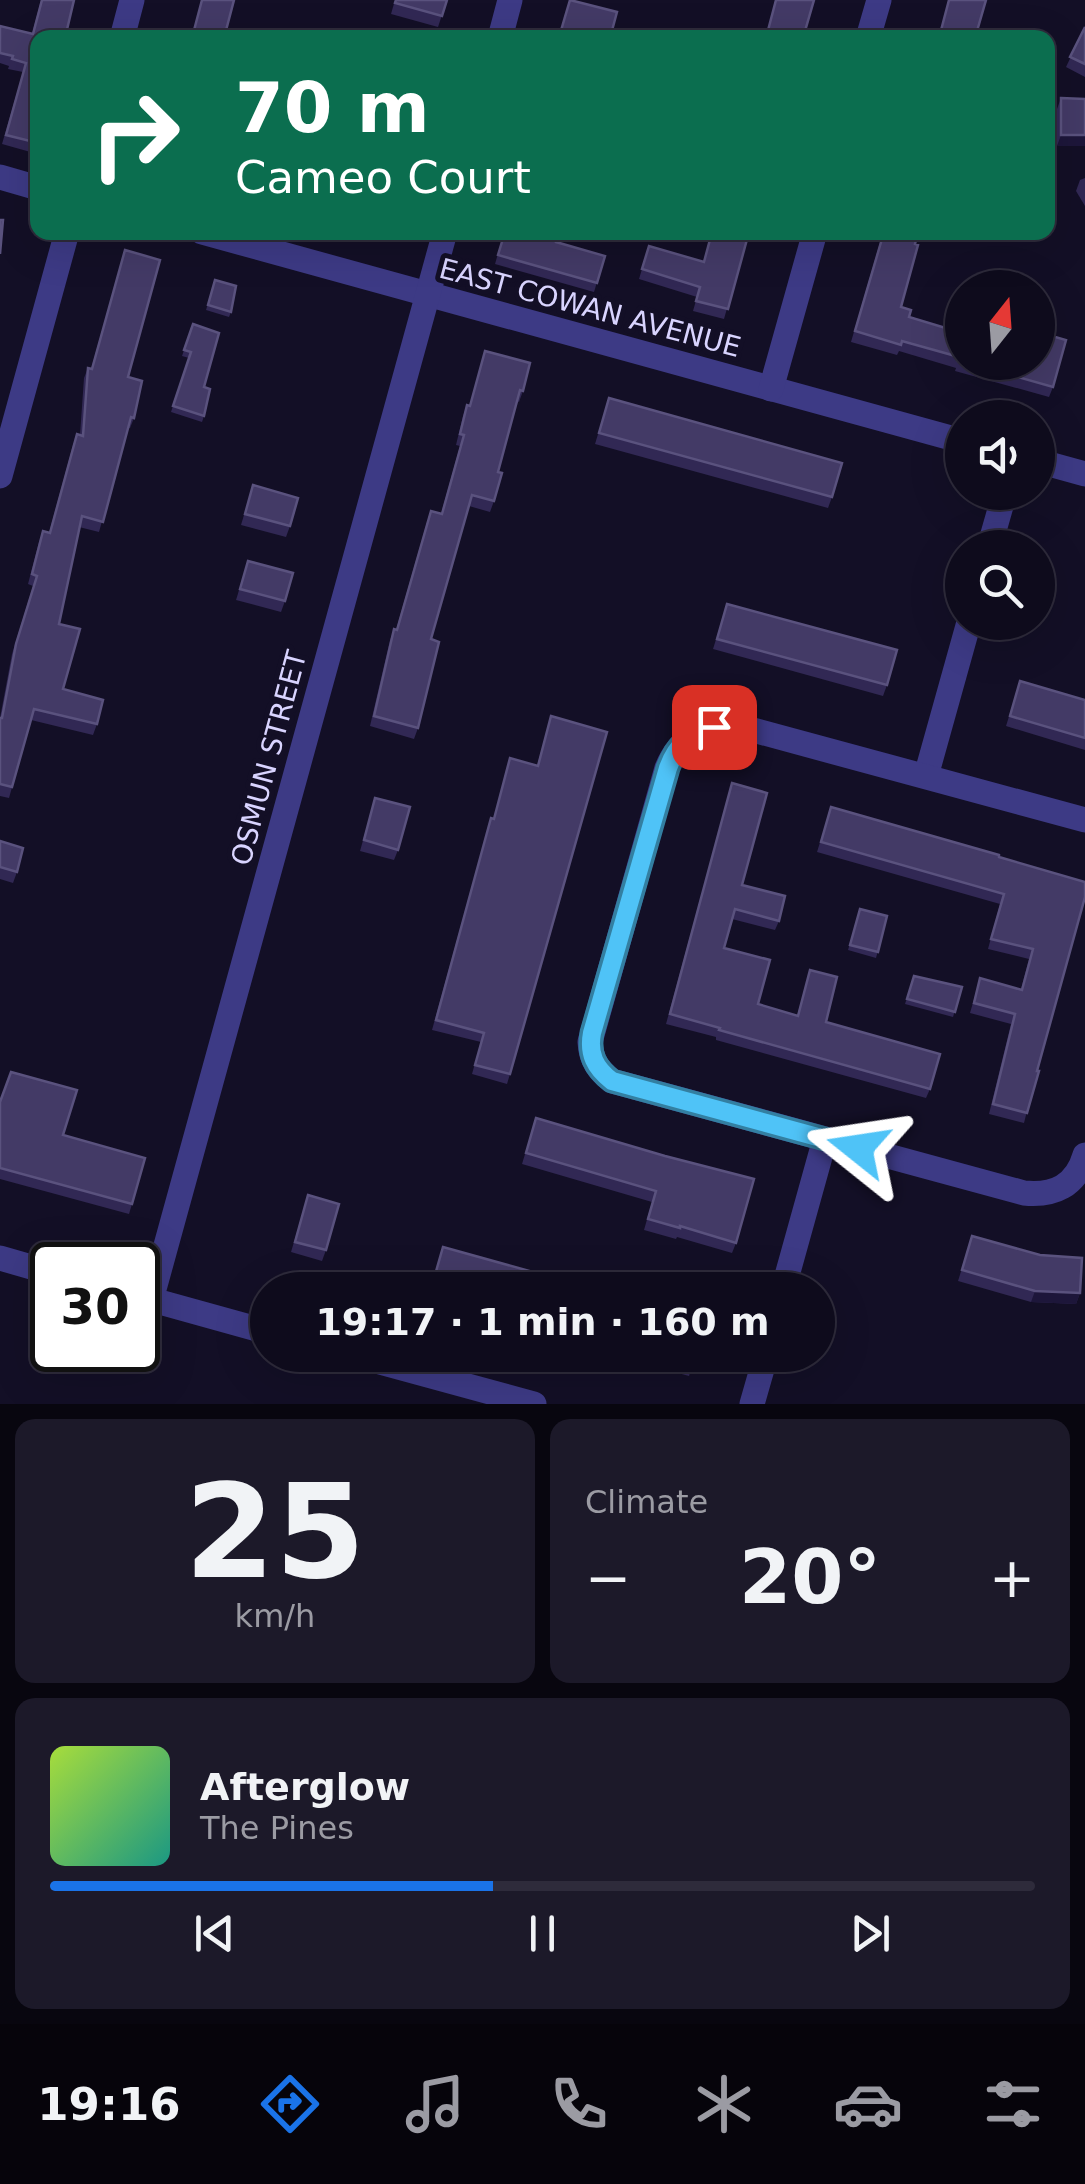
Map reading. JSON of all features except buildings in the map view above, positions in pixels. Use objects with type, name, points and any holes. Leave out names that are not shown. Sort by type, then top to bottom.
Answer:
[{"type":"street","points":[[124,30],[132,0]]},
{"type":"street","points":[[502,30],[510,0]]},
{"type":"street","points":[[870,30],[879,0]]},
{"type":"street","points":[[0,178],[30,186]]},
{"type":"street","points":[[0,476],[66,240]]},
{"type":"street","name":"EAST COWAN AVENUE","points":[[231,240],[945,436]]},
{"type":"street","name":"OSMUN STREET","points":[[160,1242],[443,240]]},
{"type":"street","points":[[771,389],[812,240]]},
{"type":"street","points":[[1055,466],[1085,474]]},
{"type":"street","points":[[926,776],[964,640]]},
{"type":"street","points":[[1085,820],[731,724],[686,739],[674,752],[668,768],[606,982],[590,1052],[600,1072],[612,1081],[1024,1192],[1042,1194],[1062,1187],[1073,1178],[1085,1155]]},
{"type":"street","points":[[789,1272],[825,1139]]},
{"type":"street","points":[[0,1258],[30,1267]]},
{"type":"street","points":[[160,1302],[250,1327]]},
{"type":"street","points":[[416,1372],[534,1404]]},
{"type":"street","points":[[752,1404],[761,1372]]},
{"type":"route","points":[[714,727],[686,739],[674,752],[592,1033],[590,1052],[600,1072],[612,1081],[858,1148]]}]
